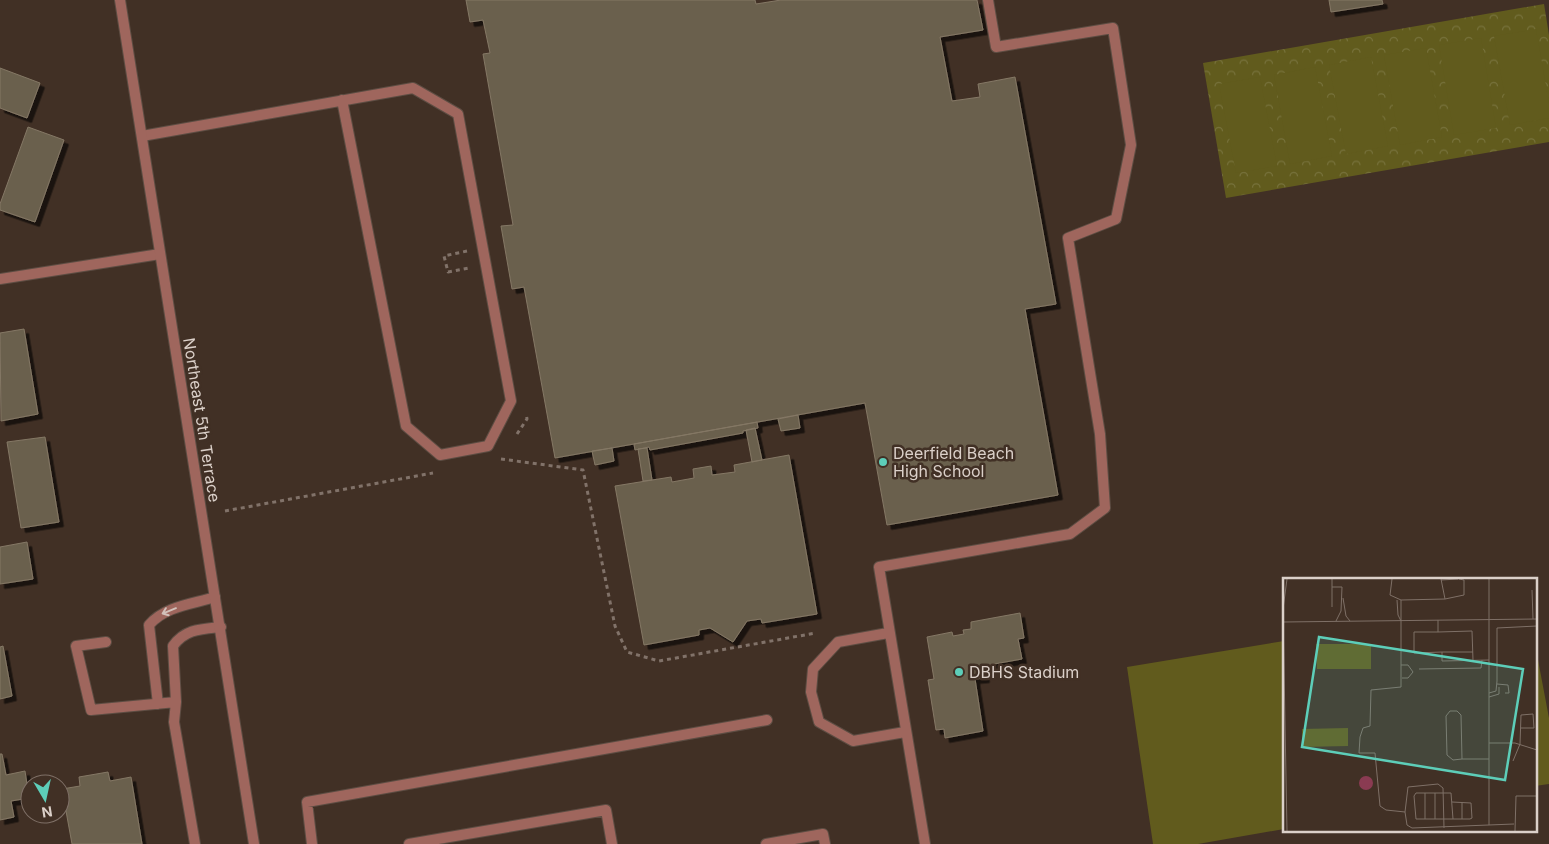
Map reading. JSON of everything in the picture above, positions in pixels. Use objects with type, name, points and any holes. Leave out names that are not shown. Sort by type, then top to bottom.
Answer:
[{"type":"street","name":"Northeast 5th Terrace","points":[[120,0],[254,844]]},
{"type":"street","points":[[925,844],[888,633],[879,567],[1070,534],[1104,508],[1100,434],[1068,238],[1116,219],[1123,194],[1131,145],[1113,28],[996,46],[988,0]]},
{"type":"street","points":[[142,136],[342,100],[413,88],[458,114],[511,401],[488,446],[440,455],[406,426],[342,100]]},
{"type":"street","points":[[0,280],[160,254]]},
{"type":"street","points":[[158,704],[149,625],[156,617],[170,610],[216,597]]},
{"type":"street","points":[[195,844],[174,722],[176,702],[173,646],[180,636],[193,630],[221,627]]},
{"type":"street","points":[[888,633],[838,642],[812,669],[811,692],[819,722],[853,741],[906,732]]},
{"type":"street","points":[[106,642],[76,646],[91,710],[176,702]]},
{"type":"street","points":[[312,844],[307,802],[767,720]]},
{"type":"street","points":[[409,844],[606,810],[612,844]]},
{"type":"street","points":[[766,844],[823,834],[825,844]]},
{"type":"path","points":[[500,459],[584,470],[615,626],[627,652],[659,661],[816,633]]},
{"type":"path","points":[[225,512],[442,471]]},
{"type":"green space","points":[[1544,4],[1549,35],[1549,142],[1226,198],[1203,63]]},
{"type":"green space","points":[[1536,29],[1549,103],[1549,118],[1510,125],[1494,36]]},
{"type":"green space","points":[[1481,38],[1496,128],[1454,135],[1439,45]]},
{"type":"green space","points":[[1426,48],[1442,137],[1400,145],[1384,55]]},
{"type":"green space","points":[[1371,57],[1388,146],[1346,154],[1329,65]]},
{"type":"green space","points":[[1315,67],[1332,156],[1290,164],[1274,75]]},
{"type":"green space","points":[[1260,77],[1277,166],[1236,173],[1219,84]]},
{"type":"green space","points":[[1283,641],[1283,829],[1198,844],[1153,844],[1127,667]]},
{"type":"green space","points":[[1536,649],[1549,718],[1549,784],[1536,786]]},
{"type":"building","points":[[466,0],[755,0],[756,4],[781,0],[977,0],[983,30],[940,37],[952,101],[980,97],[978,84],[1015,77],[1056,304],[1025,309],[1058,495],[887,525],[865,403],[555,458],[524,287],[512,289],[501,226],[513,225],[483,54],[490,53],[483,20],[470,22]]},
{"type":"building","points":[[1329,0],[1382,0],[1383,4],[1331,12]]},
{"type":"building","points":[[0,68],[40,83],[27,118],[0,108]]},
{"type":"building","points":[[28,127],[64,140],[35,222],[0,210],[0,204]]},
{"type":"building","points":[[24,329],[38,414],[1,421],[0,333]]},
{"type":"building","points":[[798,415],[800,428],[781,431],[778,419]]},
{"type":"building","points":[[757,422],[758,428],[743,431],[743,433],[650,450],[649,447],[635,450],[634,444]]},
{"type":"building","points":[[755,428],[762,460],[752,462],[746,430]]},
{"type":"building","points":[[45,437],[59,522],[21,528],[7,442]]},
{"type":"building","points":[[612,448],[614,461],[595,465],[592,451]]},
{"type":"building","points":[[647,448],[652,480],[643,481],[638,449]]},
{"type":"building","points":[[789,455],[817,614],[762,623],[761,619],[747,621],[733,642],[710,628],[699,630],[699,635],[644,645],[615,486],[671,477],[672,482],[694,478],[693,469],[711,466],[712,475],[735,472],[734,465]]},
{"type":"building","points":[[27,542],[33,579],[0,584],[0,547]]},
{"type":"building","name":"DBHS Stadium","points":[[1020,613],[1024,638],[1018,639],[1022,659],[983,666],[985,678],[975,679],[983,731],[945,738],[944,729],[936,730],[928,680],[934,679],[927,637],[952,632],[953,636],[964,634],[963,630],[971,629],[971,622]]},
{"type":"building","points":[[3,646],[12,696],[0,699],[0,647]]},
{"type":"building","points":[[0,754],[2,754],[6,775],[25,771],[25,774],[20,774],[20,800],[11,801],[14,817],[0,820]]},
{"type":"building","points":[[108,772],[110,781],[131,777],[142,844],[72,844],[68,824],[70,824],[70,788],[80,786],[79,777]]},
{"type":"place","name":"Deerfield Beach High School","points":[[883,462]]},
{"type":"place","name":"DBHS Stadium","points":[[959,672]]}]
